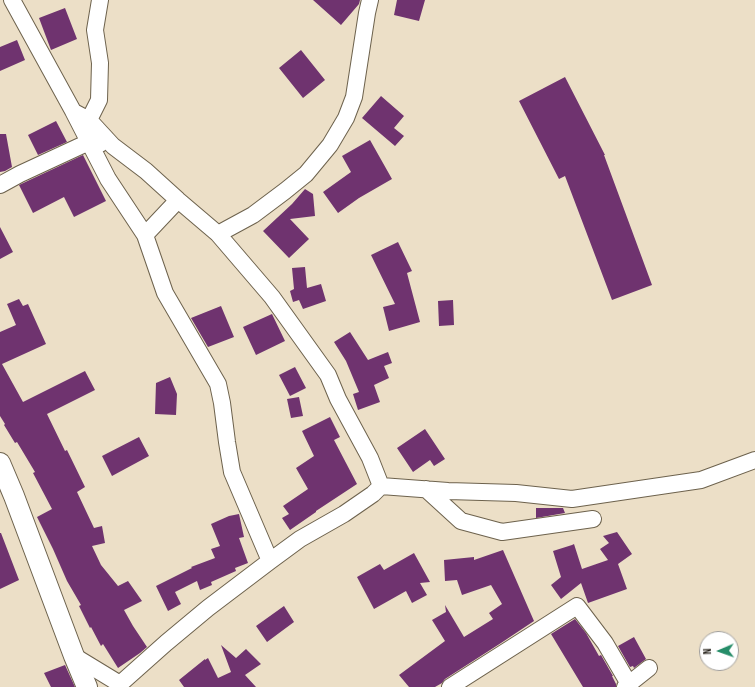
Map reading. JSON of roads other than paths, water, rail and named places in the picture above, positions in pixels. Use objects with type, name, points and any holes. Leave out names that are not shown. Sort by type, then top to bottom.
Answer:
[{"type":"street","points":[[12,0],[73,111],[108,179],[145,235],[165,293],[218,384],[232,472],[270,561]]},
{"type":"street","points":[[89,120],[99,100],[100,63],[95,30],[100,0]]},
{"type":"street","points":[[218,234],[253,215],[285,191],[306,174],[330,145],[346,118],[354,97],[370,0]]},
{"type":"street","points":[[73,111],[89,120],[113,146],[146,171],[218,234],[272,297],[328,375],[338,399],[370,458],[381,486]]},
{"type":"street","points":[[0,185],[20,174],[89,142],[113,146]]},
{"type":"street","points":[[145,235],[178,200]]},
{"type":"street","points":[[74,656],[120,684],[202,613],[270,561],[300,539],[344,514],[381,486],[448,491],[516,493],[572,499],[702,480],[755,460]]},
{"type":"street","points":[[0,463],[87,687]]},
{"type":"street","points":[[426,489],[461,521],[502,532],[593,519]]},
{"type":"street","points":[[450,687],[577,606],[605,644],[627,685],[649,668]]}]
